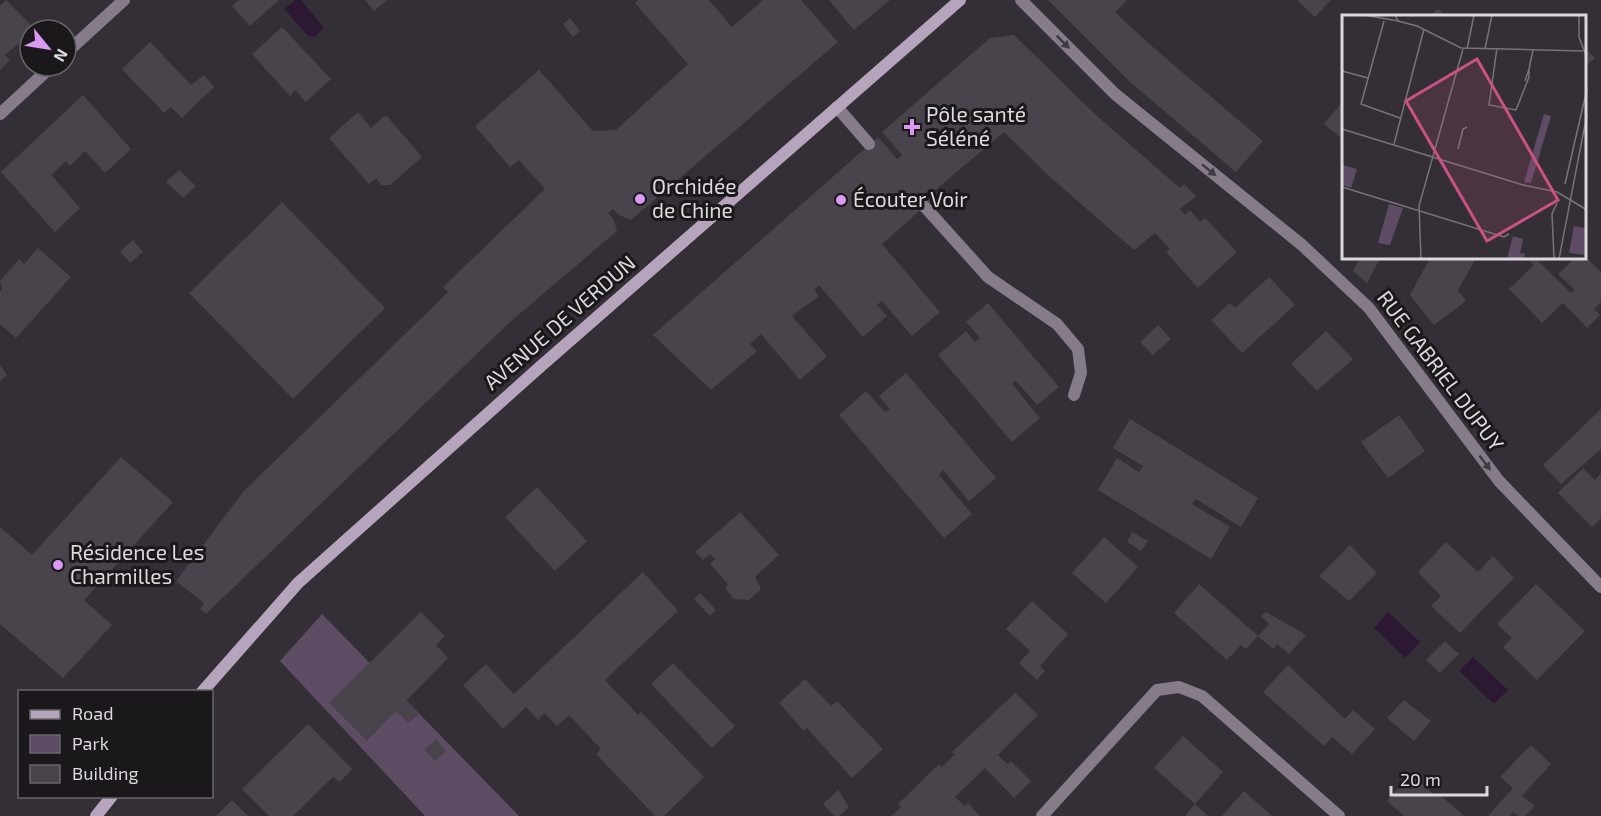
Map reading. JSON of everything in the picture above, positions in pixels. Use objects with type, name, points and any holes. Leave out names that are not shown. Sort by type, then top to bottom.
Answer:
[{"type":"main road","name":"AVENUE DE VERDUN","points":[[204,690],[297,583],[960,0]]},
{"type":"main road","points":[[96,816],[110,798]]},
{"type":"street","points":[[78,42],[124,0]]},
{"type":"street","name":"RUE GABRIEL DUPUY","points":[[1021,0],[1115,94],[1302,245],[1369,308],[1499,481],[1601,587]]},
{"type":"street","points":[[0,114],[39,78]]},
{"type":"street","points":[[837,107],[869,144]]},
{"type":"street","points":[[925,207],[988,278],[1057,324],[1078,349],[1082,373],[1074,395]]},
{"type":"street","points":[[1042,816],[1157,690],[1179,687],[1202,696],[1339,816]]},
{"type":"green space","points":[[322,614],[519,816],[425,816],[280,661]]},
{"type":"shaded area","points":[[295,0],[301,0],[324,28],[314,37],[307,35],[284,9]]},
{"type":"shaded area","points":[[1388,612],[1420,642],[1405,658],[1374,628]]},
{"type":"shaded area","points":[[1473,657],[1508,690],[1494,704],[1459,671]]},
{"type":"building","points":[[6,0],[24,18],[18,18],[18,44],[5,55],[10,60],[0,70],[0,6]]},
{"type":"building","points":[[239,0],[279,0],[250,26],[232,6]]},
{"type":"building","points":[[365,0],[387,0],[374,11]]},
{"type":"building","points":[[638,0],[709,0],[732,27],[763,0],[801,0],[838,42],[631,220],[619,215],[613,209],[608,213],[614,220],[617,231],[510,322],[206,614],[200,609],[204,603],[176,581],[243,492],[448,292],[443,287],[545,189],[519,160],[510,167],[475,126],[539,70],[593,131],[616,130],[688,64],[635,3]]},
{"type":"building","points":[[829,0],[890,0],[854,30]]},
{"type":"building","points":[[1048,0],[1127,0],[1115,12],[1263,141],[1236,172],[1129,81]]},
{"type":"building","points":[[1297,0],[1331,0],[1315,17]]},
{"type":"building","points":[[1438,9],[1445,15],[1432,15]]},
{"type":"building","points":[[570,18],[580,31],[573,37],[563,24]]},
{"type":"building","points":[[282,27],[331,79],[306,102],[295,90],[290,96],[252,54]]},
{"type":"building","points":[[1014,35],[1097,116],[1180,188],[1184,184],[1196,196],[1180,209],[1185,215],[1190,210],[1200,222],[1205,218],[1237,252],[1198,288],[1166,252],[1170,249],[1155,233],[1134,250],[1050,177],[1004,132],[933,192],[931,188],[926,193],[932,200],[882,244],[940,312],[912,336],[882,301],[877,305],[887,316],[863,337],[819,285],[814,290],[819,296],[792,316],[827,356],[800,380],[761,334],[750,344],[757,351],[711,390],[653,335],[878,137],[897,159],[902,155],[882,132],[990,38]]},
{"type":"building","points":[[150,42],[191,85],[204,75],[214,87],[182,118],[171,107],[164,113],[122,69]]},
{"type":"building","points":[[1586,49],[1595,58],[1586,66]]},
{"type":"building","points":[[83,95],[131,149],[105,173],[85,151],[70,166],[66,161],[51,175],[80,208],[55,232],[1,172]]},
{"type":"building","points":[[1342,102],[1342,137],[1324,124]]},
{"type":"building","points":[[358,112],[371,128],[386,115],[422,157],[390,185],[381,185],[376,178],[369,184],[329,138]]},
{"type":"building","points":[[179,170],[196,186],[183,198],[166,182]]},
{"type":"building","points":[[282,202],[385,308],[293,399],[189,293]]},
{"type":"building","points":[[133,240],[143,252],[130,263],[120,252]]},
{"type":"building","points":[[38,248],[71,277],[16,338],[0,324],[0,292],[2,289],[0,281],[19,259],[24,264]]},
{"type":"building","points":[[1586,257],[1601,272],[1601,302],[1594,309],[1600,315],[1587,328],[1563,303],[1542,323],[1509,289],[1534,265],[1529,260],[1539,260],[1571,293],[1575,290],[1558,274],[1573,260],[1586,260]]},
{"type":"building","points":[[1359,260],[1379,260],[1367,283],[1353,271]]},
{"type":"building","points":[[1429,260],[1475,260],[1458,290],[1466,301],[1434,325],[1410,295]]},
{"type":"building","points":[[1269,277],[1295,305],[1242,353],[1211,320],[1230,303],[1235,308]]},
{"type":"building","points":[[988,303],[1059,387],[1037,405],[1016,381],[1012,384],[1040,418],[1012,442],[938,355],[966,331],[975,342],[980,338],[966,322]]},
{"type":"building","points":[[1158,325],[1171,339],[1153,355],[1140,342]]},
{"type":"building","points":[[1326,331],[1353,359],[1317,391],[1291,364]]},
{"type":"building","points":[[0,365],[7,375],[0,381]]},
{"type":"building","points":[[906,373],[996,478],[969,501],[943,470],[939,475],[972,514],[944,538],[839,415],[866,391],[885,412],[890,409],[879,396]]},
{"type":"building","points":[[1601,409],[1601,449],[1561,484],[1543,465]]},
{"type":"building","points":[[1399,415],[1425,451],[1388,478],[1361,442]]},
{"type":"building","points":[[1130,419],[1258,498],[1241,527],[1196,499],[1192,504],[1230,527],[1211,559],[1098,490],[1117,458],[1139,472],[1143,466],[1113,448]]},
{"type":"building","name":"Résidence Les Charmilles","points":[[121,457],[173,502],[84,600],[112,625],[63,678],[0,624],[0,527],[32,555]]},
{"type":"building","points":[[1583,468],[1595,480],[1601,473],[1601,518],[1592,527],[1558,493]]},
{"type":"building","points":[[537,487],[587,541],[555,571],[505,517]]},
{"type":"building","points":[[740,512],[779,555],[755,577],[761,589],[749,600],[734,599],[725,588],[728,584],[710,564],[715,559],[710,554],[703,560],[695,552]]},
{"type":"building","points":[[1132,532],[1148,541],[1141,551],[1127,542]]},
{"type":"building","points":[[1104,537],[1138,567],[1106,603],[1072,573]]},
{"type":"building","points":[[1446,542],[1478,572],[1493,556],[1514,578],[1460,633],[1431,606],[1441,596],[1418,572]]},
{"type":"building","points":[[1350,545],[1377,573],[1349,601],[1319,576]]},
{"type":"building","points":[[643,572],[678,611],[605,680],[638,715],[641,712],[704,777],[664,816],[655,816],[596,754],[601,749],[569,715],[557,726],[544,713],[538,720],[526,707],[503,729],[463,685],[486,664],[514,694]]},
{"type":"building","points":[[1199,584],[1258,636],[1246,649],[1241,645],[1227,660],[1174,613]]},
{"type":"building","points":[[1536,584],[1585,631],[1537,680],[1503,647],[1512,638],[1497,624]]},
{"type":"building","points":[[700,593],[716,610],[710,616],[694,599]]},
{"type":"building","points":[[1032,601],[1068,634],[1040,666],[1045,671],[1037,680],[1019,663],[1030,651],[1006,629]]},
{"type":"building","points":[[421,612],[445,636],[436,645],[448,658],[406,701],[419,714],[409,723],[396,711],[367,741],[329,703]]},
{"type":"building","points":[[1266,612],[1306,635],[1289,654],[1277,644],[1273,649],[1258,636],[1269,624],[1261,616]]},
{"type":"building","points":[[1445,641],[1459,654],[1440,673],[1426,660]]},
{"type":"building","points":[[673,663],[735,726],[712,748],[651,684]]},
{"type":"building","points":[[1288,665],[1345,719],[1353,710],[1375,729],[1352,754],[1332,737],[1324,746],[1263,692]]},
{"type":"building","points":[[805,679],[831,706],[837,701],[883,749],[852,778],[807,728],[804,731],[779,703]]},
{"type":"building","points":[[1015,693],[1038,715],[998,755],[1007,764],[1011,761],[1031,781],[1014,798],[985,768],[955,797],[965,806],[968,803],[980,816],[891,816],[901,807],[898,804],[939,764],[942,767],[954,755],[952,752]]},
{"type":"building","points":[[1404,700],[1431,721],[1414,741],[1387,718]]},
{"type":"building","points":[[308,724],[352,769],[340,782],[333,777],[293,816],[269,816],[242,789]]},
{"type":"building","points":[[1183,736],[1223,772],[1195,804],[1154,768]]},
{"type":"building","points":[[436,739],[446,751],[435,761],[424,750]]},
{"type":"building","points":[[1531,745],[1551,764],[1522,796],[1535,806],[1525,816],[1518,816],[1513,812],[1510,816],[1488,816],[1513,788],[1500,777]]},
{"type":"building","points":[[1411,774],[1436,797],[1439,794],[1464,816],[1404,816],[1387,801]]},
{"type":"building","points":[[838,790],[849,807],[839,816],[834,816],[823,804]]},
{"type":"building","points":[[1244,791],[1272,816],[1222,816]]},
{"type":"building","points":[[232,800],[248,816],[216,816]]},
{"type":"building","points":[[1195,804],[1208,816],[1185,816]]},
{"type":"place","name":"Pôle santé Séléné","points":[[912,127]]},
{"type":"place","name":"Orchidée de Chine","points":[[640,199]]},
{"type":"place","name":"Écouter Voir","points":[[841,200]]},
{"type":"place","name":"Résidence Les Charmilles","points":[[58,565]]}]
